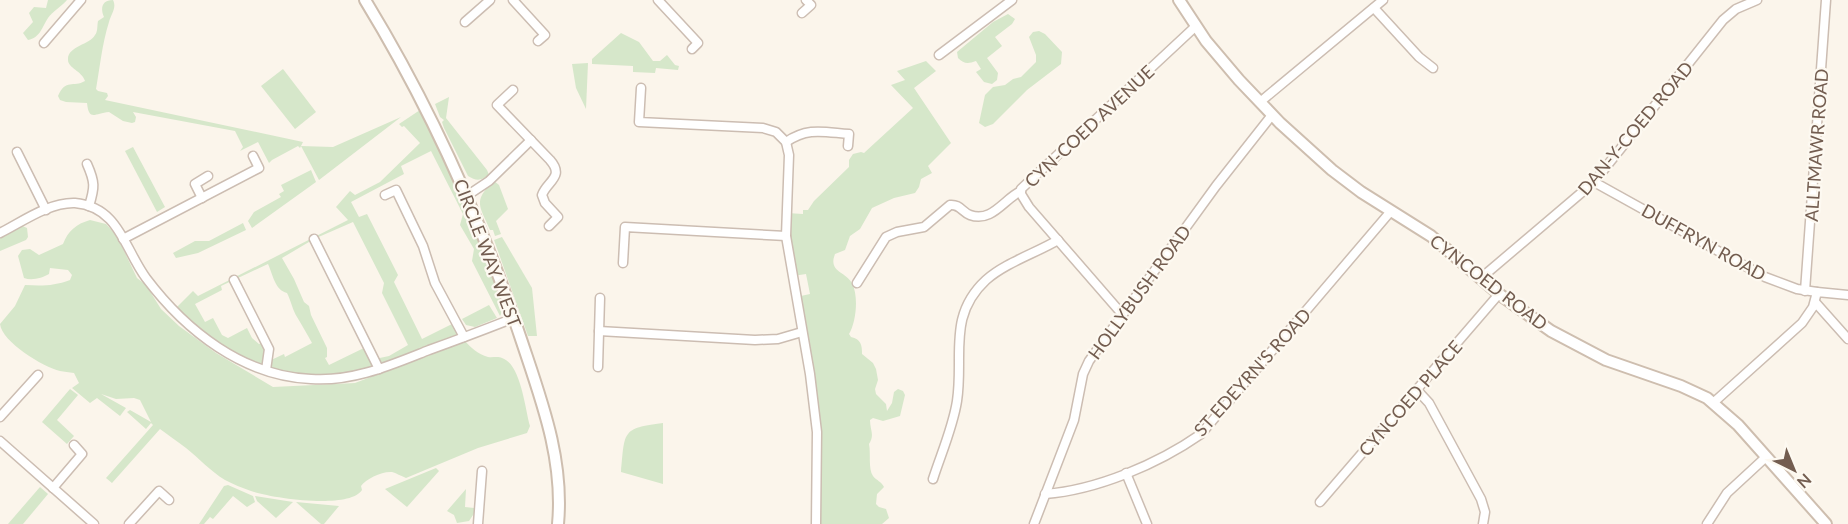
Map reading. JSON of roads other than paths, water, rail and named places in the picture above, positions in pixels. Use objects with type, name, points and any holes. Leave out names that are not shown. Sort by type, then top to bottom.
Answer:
[{"type":"street","points":[[44,43],[81,0]]},
{"type":"street","name":"CIRCLE WAY WEST","points":[[364,0],[415,85],[468,195],[514,318],[551,430],[560,489],[558,524]]},
{"type":"street","points":[[465,22],[490,0]]},
{"type":"street","points":[[513,0],[545,35],[538,41]]},
{"type":"street","points":[[658,0],[698,43],[692,49]]},
{"type":"street","points":[[802,13],[811,5],[806,0]]},
{"type":"street","points":[[939,55],[1012,0]]},
{"type":"street","name":"CYNCOED ROAD","points":[[1179,0],[1196,27],[1221,59],[1260,102],[1339,176],[1444,246],[1499,294],[1551,331],[1588,352],[1623,367],[1682,386],[1713,403],[1738,425],[1826,524]]},
{"type":"street","points":[[1260,102],[1383,0]]},
{"type":"street","name":"DAN-Y-COED ROAD","points":[[1481,278],[1594,182],[1723,20],[1736,9],[1757,0]]},
{"type":"street","name":"ALLTMAWR ROAD","points":[[1805,291],[1826,0]]},
{"type":"street","points":[[1374,8],[1419,57],[1433,68]]},
{"type":"street","name":"CYN-COED AVENUE","points":[[1122,314],[1029,207],[1021,191],[1022,186],[1196,27]]},
{"type":"street","points":[[641,88],[639,122],[763,128],[776,132],[786,142],[789,154],[786,236],[817,432],[816,524]]},
{"type":"street","points":[[513,90],[498,105],[556,168],[555,177],[542,195],[545,203],[558,217],[549,225]]},
{"type":"street","name":"HOLLYBUSH ROAD","points":[[1034,524],[1074,420],[1085,367],[1228,170],[1272,115]]},
{"type":"street","points":[[786,142],[800,133],[810,131],[849,134],[848,146]]},
{"type":"street","points":[[468,195],[489,181],[531,140]]},
{"type":"street","points":[[17,152],[46,210]]},
{"type":"street","points":[[123,239],[259,168],[253,156]]},
{"type":"street","points":[[87,164],[94,179],[89,206]]},
{"type":"street","points":[[202,198],[195,184],[208,176]]},
{"type":"street","name":"DUFFRYN ROAD","points":[[1594,182],[1781,284],[1816,297],[1848,295]]},
{"type":"street","points":[[385,195],[396,190],[423,246],[435,283],[464,337]]},
{"type":"street","points":[[857,283],[886,237],[924,227],[950,205],[959,206],[970,215],[986,216],[1021,191]]},
{"type":"street","points":[[0,234],[46,210],[72,203],[89,206],[112,220],[146,277],[171,307],[189,324],[219,348],[243,362],[294,378],[328,380],[360,375],[514,318]]},
{"type":"street","name":"ST EDEYRN'S ROAD","points":[[1045,494],[1084,487],[1126,473],[1161,458],[1192,440],[1208,427],[1391,211]]},
{"type":"street","points":[[623,263],[625,227],[786,236]]},
{"type":"street","points":[[314,239],[380,369]]},
{"type":"street","points":[[933,479],[956,409],[958,336],[969,302],[992,275],[1058,240]]},
{"type":"street","points":[[234,280],[269,349],[266,370]]},
{"type":"street","name":"CYNCOED PLACE","points":[[1320,502],[1499,294]]},
{"type":"street","points":[[1713,403],[1802,323],[1816,297],[1848,339]]},
{"type":"street","points":[[598,367],[600,298]]},
{"type":"street","points":[[599,331],[755,340],[778,339],[802,332]]},
{"type":"street","points":[[0,417],[38,375]]},
{"type":"street","points":[[1417,390],[1429,403],[1482,499],[1485,512],[1483,524]]},
{"type":"street","points":[[0,441],[94,524]]},
{"type":"street","points":[[53,488],[82,454],[74,446]]},
{"type":"street","points":[[1707,524],[1727,493],[1766,457]]},
{"type":"street","points":[[478,524],[482,471]]},
{"type":"street","points":[[1126,473],[1147,524]]},
{"type":"street","points":[[129,524],[159,491],[169,500]]}]
